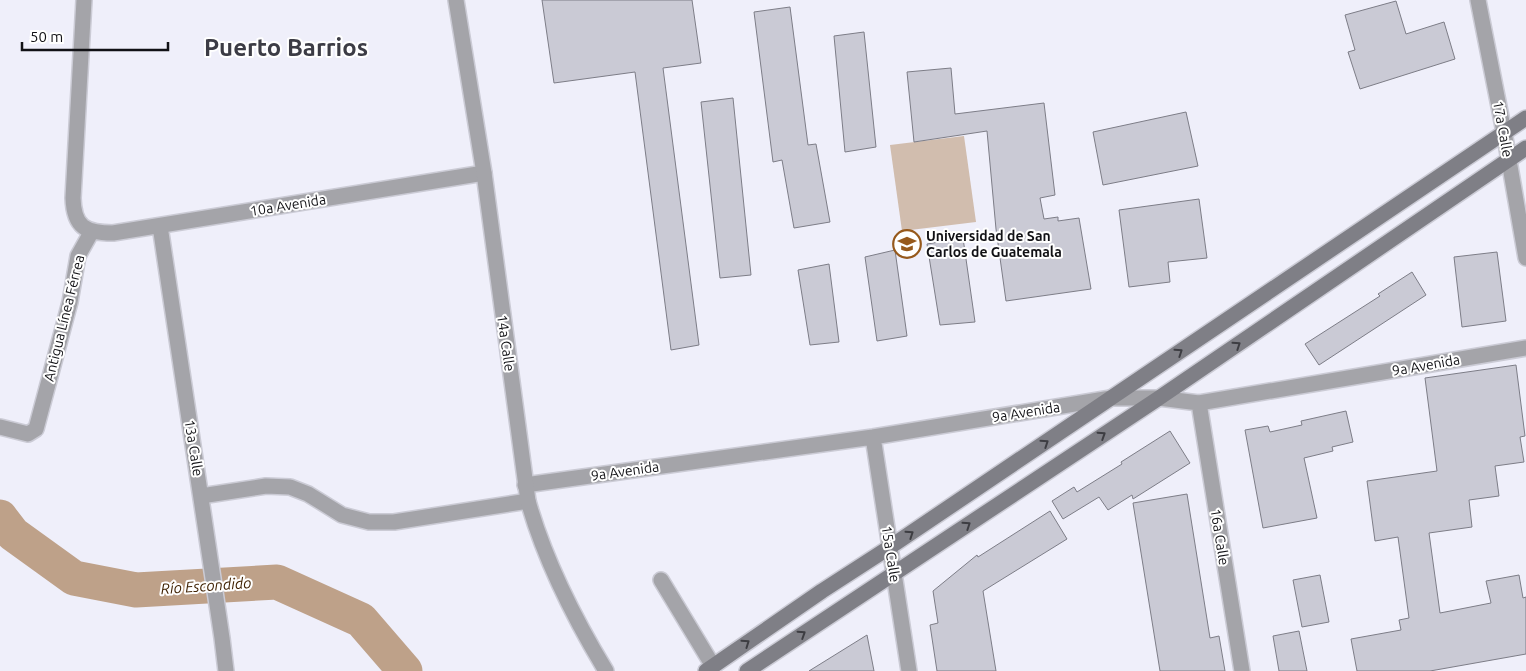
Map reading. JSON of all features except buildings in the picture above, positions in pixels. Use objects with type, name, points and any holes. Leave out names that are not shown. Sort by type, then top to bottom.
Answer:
[{"type":"main road","points":[[709,668],[822,591],[890,548],[1526,118]]},
{"type":"main road","points":[[747,671],[1159,398],[1526,148]]},
{"type":"street","points":[[84,0],[73,206],[78,222],[84,228],[92,231]]},
{"type":"street","name":"14a Calle","points":[[456,0],[484,173],[528,501],[538,536],[582,631],[606,671]]},
{"type":"street","name":"17a Calle","points":[[1478,0],[1526,258]]},
{"type":"street","name":"10a Avenida","points":[[92,231],[113,233],[484,173]]},
{"type":"street","name":"13a Calle","points":[[160,226],[226,671]]},
{"type":"street","name":"Antigua Línea Férrea","points":[[0,427],[28,434],[36,429],[70,302],[78,256],[92,231]]},
{"type":"street","name":"9a Avenida","points":[[525,485],[873,437],[1112,398],[1159,398],[1199,403],[1526,348]]},
{"type":"street","name":"16a Calle","points":[[1199,403],[1242,671]]},
{"type":"street","name":"15a Calle","points":[[873,437],[909,671]]},
{"type":"street","points":[[202,503],[266,486],[290,487],[308,494],[342,516],[369,522],[394,522],[528,501]]},
{"type":"street","points":[[661,580],[709,668]]},
{"type":"shaded area","points":[[964,136],[976,222],[902,231],[890,145]]},
{"type":"waterway","name":"Río Escondido","points":[[0,517],[13,534],[74,578],[136,590],[277,582],[361,620],[405,671]]},
{"type":"place","name":"Universidad de San Carlos de Guatemala","points":[[907,244]]},
{"type":"district","name":"Puerto Barrios","points":[[286,48]]}]
